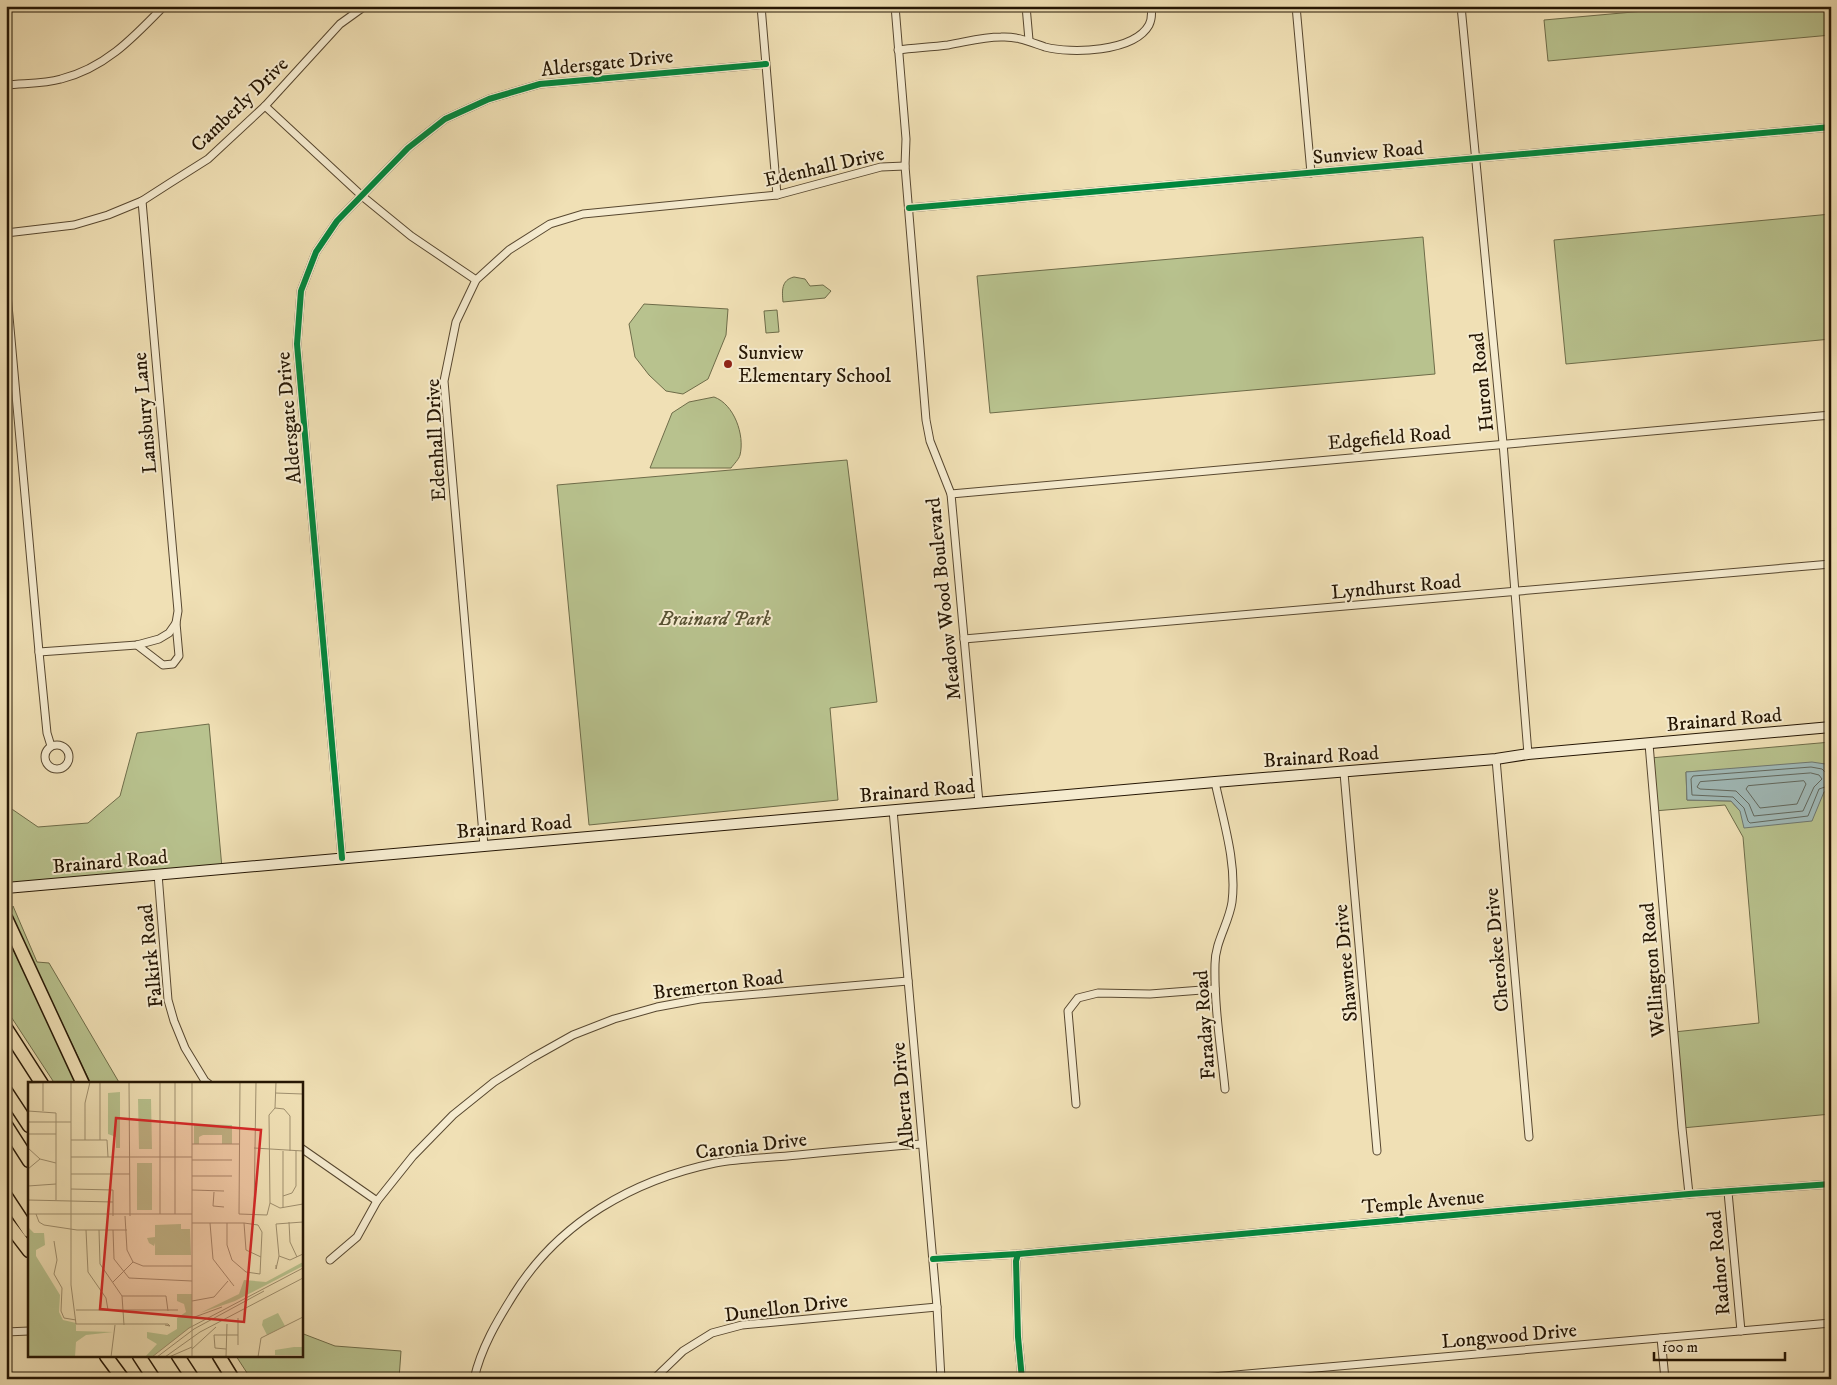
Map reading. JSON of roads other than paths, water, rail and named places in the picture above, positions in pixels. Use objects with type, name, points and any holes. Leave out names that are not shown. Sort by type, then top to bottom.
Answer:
[{"type":"highway","points":[[6,918],[82,1082]]},
{"type":"highway","points":[[6,1028],[41,1082]]},
{"type":"highway","points":[[6,1092],[28,1125]]},
{"type":"highway","points":[[6,1125],[28,1159]]},
{"type":"highway","points":[[6,1196],[28,1229]]},
{"type":"highway","points":[[6,1221],[28,1251]]},
{"type":"highway","points":[[109,1358],[123,1379]]},
{"type":"highway","points":[[140,1358],[154,1379]]},
{"type":"highway","points":[[179,1358],[193,1379]]},
{"type":"highway","points":[[220,1358],[234,1379]]},
{"type":"highway","points":[[224,1358],[234,1379]]},
{"type":"main road","name":"Brainard Road","points":[[6,888],[979,802],[1344,773],[1496,759],[1528,754],[1831,727]]},
{"type":"street","points":[[6,85],[59,80],[85,71],[111,56],[129,42],[164,6]]},
{"type":"street","name":"Camberly Drive","points":[[6,233],[74,225],[108,215],[142,200],[208,159],[265,106],[340,24],[365,6]]},
{"type":"street","points":[[761,6],[777,195]]},
{"type":"street","name":"Meadow Wood Boulevard","points":[[895,6],[906,139],[905,166],[926,420],[933,449],[951,494],[979,802]]},
{"type":"street","points":[[1026,6],[1029,40]]},
{"type":"street","points":[[1296,6],[1311,174]]},
{"type":"street","name":"Huron Road","points":[[1461,6],[1503,444],[1528,754]]},
{"type":"street","points":[[898,50],[1003,36],[1029,40],[1046,47],[1070,50],[1109,47],[1134,39],[1142,33],[1149,26],[1151,9]]},
{"type":"street","name":"Aldersgate Drive","points":[[342,858],[297,344],[301,291],[316,252],[337,221],[408,148],[445,119],[489,99],[540,84],[766,64]]},
{"type":"street","points":[[265,106],[362,196],[411,236],[476,280]]},
{"type":"street","name":"Sunview Road","points":[[909,208],[1831,127]]},
{"type":"street","name":"Edenhall Drive","points":[[484,846],[444,381],[456,322],[476,280],[509,250],[550,224],[583,214],[777,195],[880,167],[905,166]]},
{"type":"street","name":"Lansbury Lane","points":[[137,645],[158,662],[168,666],[173,664],[179,656],[176,623],[178,612],[142,200]]},
{"type":"street","points":[[6,283],[39,652],[47,733],[51,746]]},
{"type":"street","name":"Edgefield Road","points":[[951,494],[1831,415]]},
{"type":"street","name":"Lyndhurst Road","points":[[964,639],[1831,564]]},
{"type":"street","points":[[39,652],[137,645],[160,639],[176,623]]},
{"type":"street","points":[[168,633],[178,636]]},
{"type":"street","name":"Wellington Road","points":[[1649,744],[1689,1194]]},
{"type":"street","name":"Cherokee Drive","points":[[1496,759],[1529,1137]]},
{"type":"street","name":"Shawnee Drive","points":[[1344,773],[1377,1152]]},
{"type":"street","name":"Faraday Road","points":[[1215,782],[1229,844],[1233,887],[1232,904],[1214,962],[1225,1089]]},
{"type":"street","name":"Alberta Drive","points":[[893,810],[937,1307],[941,1379]]},
{"type":"street","name":"Falkirk Road","points":[[158,874],[168,1000],[184,1048],[206,1082]]},
{"type":"street","name":"Bremerton Road","points":[[330,1260],[357,1237],[377,1201],[413,1156],[453,1115],[494,1082],[574,1035],[622,1017],[657,1007],[700,999],[908,981]]},
{"type":"street","points":[[1076,1104],[1068,1010],[1078,998],[1098,993],[1150,994],[1215,989]]},
{"type":"street","name":"Caronia Drive","points":[[474,1379],[477,1365],[494,1325],[521,1282],[546,1252],[568,1232],[617,1198],[643,1184],[716,1163],[922,1144]]},
{"type":"street","points":[[302,1149],[377,1201]]},
{"type":"street","name":"Temple Avenue","points":[[933,1260],[1689,1194],[1831,1184]]},
{"type":"street","name":"Radnor Road","points":[[1728,1192],[1741,1331]]},
{"type":"street","points":[[1018,1254],[1016,1261],[1018,1337],[1022,1379]]},
{"type":"street","name":"Dunellon Drive","points":[[654,1379],[682,1351],[712,1333],[742,1325],[937,1307]]},
{"type":"street","name":"Longwood Drive","points":[[1190,1379],[1831,1323]]},
{"type":"street","points":[[6,1332],[28,1331]]},
{"type":"street","points":[[1661,1338],[1665,1379]]},
{"type":"water","points":[[1812,762],[1825,764],[1831,771],[1831,790],[1824,792],[1812,821],[1744,828],[1740,811],[1731,801],[1687,800],[1686,772]]},
{"type":"place","name":"Sunview Elementary School","points":[[728,364]]},
{"type":"park label","name":"Brainard Park","points":[[715,618]]}]
